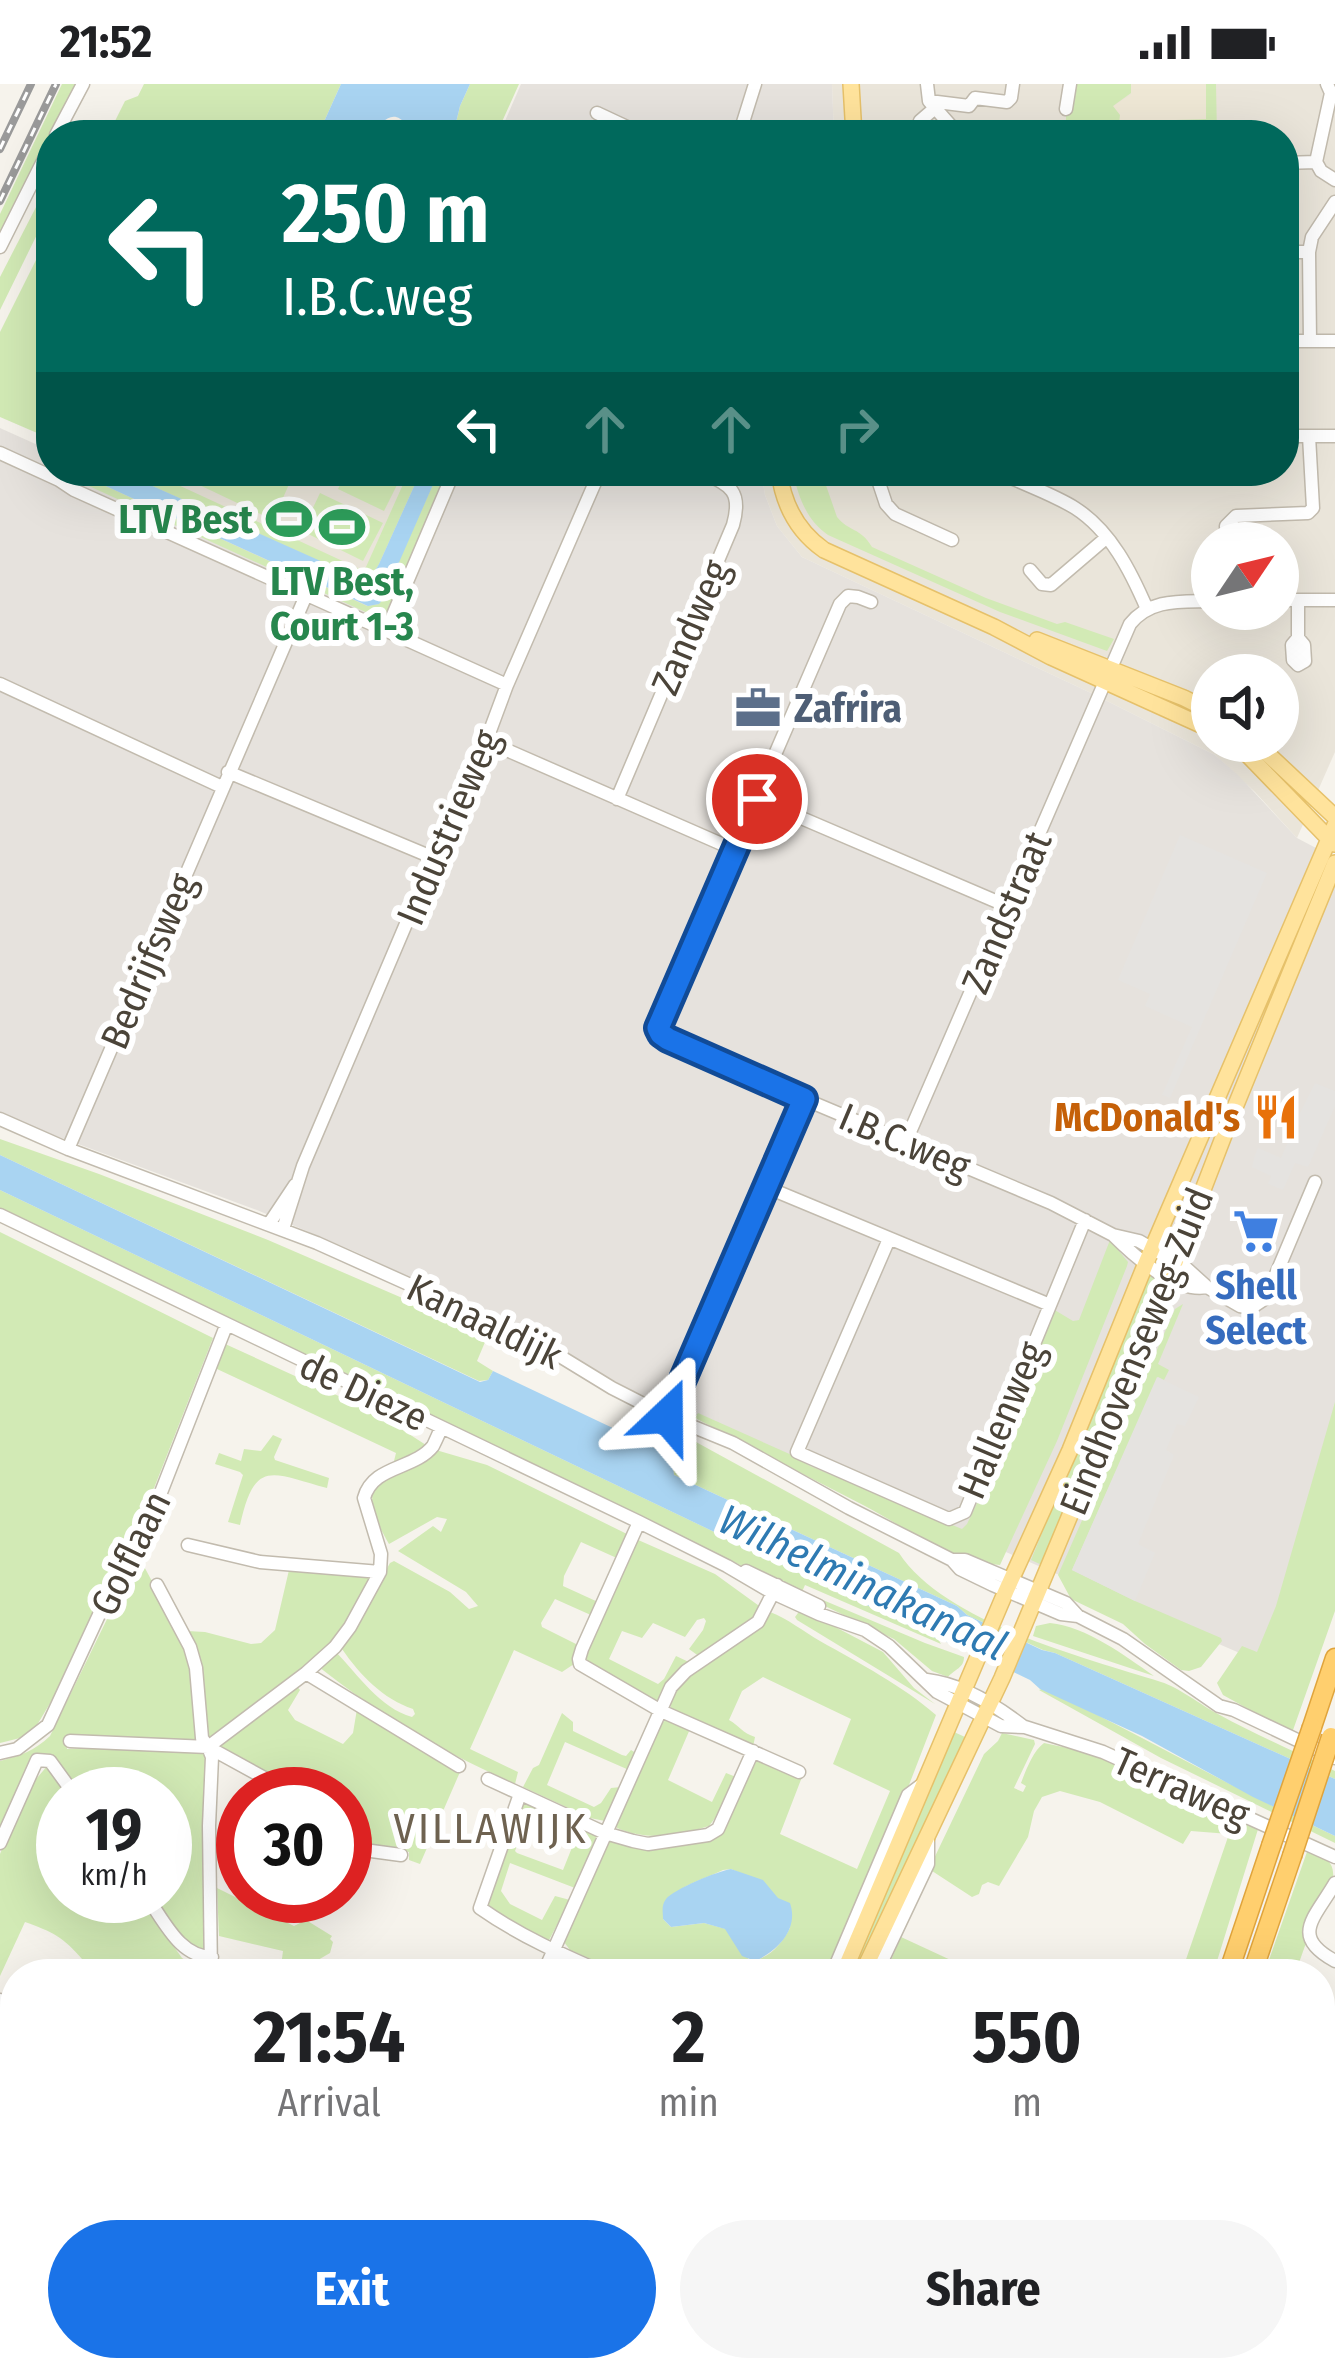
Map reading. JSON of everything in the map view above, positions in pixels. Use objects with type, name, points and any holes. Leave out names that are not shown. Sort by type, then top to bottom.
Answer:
[{"type":"highway","points":[[1233,1959],[1335,1658]]},
{"type":"highway","points":[[1257,1959],[1333,1732]]},
{"type":"main road","points":[[851,84],[853,120]]},
{"type":"main road","points":[[782,486],[792,515],[816,544],[1007,636],[1191,705]]},
{"type":"main road","points":[[1107,675],[1191,719]]},
{"type":"main road","points":[[1257,762],[1334,831]]},
{"type":"main road","points":[[1276,762],[1310,794],[1334,831]]},
{"type":"main road","points":[[1310,794],[1334,793]]},
{"type":"main road","name":"Eindhovenseweg-Zuid","points":[[850,1959],[1334,831]]},
{"type":"main road","name":"Eindhovenseweg-Zuid","points":[[869,1959],[1002,1678],[1335,862]]},
{"type":"main road","points":[[1322,893],[1335,880]]},
{"type":"street","points":[[64,120],[82,84]]},
{"type":"street","points":[[744,120],[755,84]]},
{"type":"street","points":[[927,84],[932,105],[946,120]]},
{"type":"street","points":[[932,105],[969,106],[975,98],[1007,102],[1012,84]]},
{"type":"street","points":[[1066,109],[1070,84]]},
{"type":"street","points":[[1331,85],[1316,162],[1335,180]]},
{"type":"street","points":[[921,120],[932,105]]},
{"type":"street","points":[[598,113],[613,120]]},
{"type":"street","points":[[1299,163],[1316,162]]},
{"type":"street","points":[[0,247],[36,175]]},
{"type":"street","points":[[1310,341],[1309,252],[1312,237],[1335,202]]},
{"type":"street","points":[[1299,252],[1309,252]]},
{"type":"street","points":[[1299,341],[1335,340]]},
{"type":"street","points":[[1299,436],[1335,436]]},
{"type":"street","points":[[1230,522],[1236,516],[1308,513],[1313,508],[1309,436]]},
{"type":"street","points":[[0,452],[36,469]]},
{"type":"street","points":[[68,486],[508,685]]},
{"type":"street","points":[[387,629],[448,486]]},
{"type":"street","name":"Industrieweg","points":[[276,1226],[434,858],[466,798],[508,685],[594,486]]},
{"type":"street","name":"Zandweg","points":[[617,799],[733,525],[737,508],[728,486]]},
{"type":"street","points":[[880,486],[886,504],[896,514],[952,540]]},
{"type":"street","points":[[1026,486],[1079,511],[1106,538],[1133,576],[1147,609],[1162,603],[1191,602]]},
{"type":"street","points":[[1030,570],[1042,584],[1051,585],[1106,538]]},
{"type":"street","name":"Bedrijfsweg","points":[[68,1149],[307,593]]},
{"type":"street","points":[[487,741],[734,849],[840,604],[848,596],[871,602]]},
{"type":"street","points":[[1299,600],[1335,600]]},
{"type":"street","name":"Zandstraat","points":[[905,1141],[1107,675],[1130,625],[1147,609]]},
{"type":"street","points":[[1298,630],[1298,638]]},
{"type":"street","points":[[0,684],[222,787]]},
{"type":"street","points":[[228,772],[434,858]]},
{"type":"street","points":[[757,799],[1007,906]]},
{"type":"street","name":"I.B.C.weg","points":[[734,849],[662,1016],[659,1031],[668,1039],[1113,1235],[1139,1241],[1149,1256],[1246,1308],[1266,1298],[1315,1182]]},
{"type":"street","points":[[667,1416],[804,1099]]},
{"type":"street","name":"Kanaaldijk","points":[[0,1119],[276,1226],[558,1354],[612,1388],[733,1443],[952,1560],[965,1560],[1061,1614],[1078,1616],[1123,1639],[1198,1689],[1223,1698],[1234,1710],[1335,1758]]},
{"type":"street","name":"Hallenweg","points":[[766,1186],[1049,1305],[965,1512],[949,1520],[797,1452],[889,1239]]},
{"type":"street","name":"de Dieze","points":[[0,1216],[775,1589],[823,1607],[890,1646],[937,1692],[986,1711]]},
{"type":"street","points":[[1049,1305],[1085,1220]]},
{"type":"street","name":"Golflaan","points":[[0,1753],[16,1749],[48,1725],[123,1563],[152,1518],[226,1326]]},
{"type":"street","points":[[208,1747],[307,1673],[350,1627],[380,1572],[381,1554],[364,1498],[366,1490],[377,1477],[428,1450],[441,1427]]},
{"type":"street","points":[[639,1522],[580,1664],[661,1711],[799,1772]]},
{"type":"street","points":[[188,1545],[260,1562],[380,1572]]},
{"type":"street","points":[[157,1585],[190,1647],[202,1738],[212,1756],[208,1826],[212,1957],[197,1957],[185,1950],[166,1923]]},
{"type":"street","points":[[550,1959],[679,1677],[752,1628],[775,1589]]},
{"type":"street","points":[[307,1673],[459,1766]]},
{"type":"street","name":"Terraweg","points":[[986,1711],[1102,1752],[1335,1857]]},
{"type":"street","points":[[70,1741],[208,1747],[244,1767]]},
{"type":"street","points":[[488,1779],[605,1833],[648,1844],[708,1835],[718,1829],[753,1751]]},
{"type":"street","points":[[0,1843],[37,1760],[46,1759],[54,1767]]},
{"type":"street","name":"Eindhovenseweg-Zuid","points":[[838,1959],[908,1795],[927,1781]]},
{"type":"street","points":[[520,1794],[480,1908],[572,1959]]},
{"type":"street","name":"Eindhovenseweg-Zuid","points":[[883,1959],[928,1864],[928,1834]]},
{"type":"street","points":[[372,1851],[401,1855]]},
{"type":"street","points":[[1331,1959],[1317,1951],[1309,1933],[1335,1883]]},
{"type":"shaded area","points":[[521,84],[832,84],[833,120],[505,120]]},
{"type":"shaded area","points":[[832,84],[1335,84],[1335,752],[1297,838],[1223,762],[1299,762],[1299,654],[1191,654],[1191,743],[802,557],[777,526],[764,486],[1299,486],[1299,120],[833,120]]},
{"type":"shaded area","points":[[1131,84],[1206,84],[1207,119],[1116,120],[1113,106],[1131,94]]},
{"type":"shaded area","points":[[0,428],[36,444],[36,486],[129,486],[370,594],[435,486],[764,486],[777,526],[802,557],[1191,743],[1191,762],[1223,762],[1297,838],[1335,858],[1335,1513],[1286,1673],[629,1389],[541,1339],[356,1252],[51,1134],[0,1126]]},
{"type":"shaded area","points":[[129,486],[435,486],[370,594]]},
{"type":"shaded area","points":[[1180,835],[1267,873],[1170,1098],[1162,1095],[1192,1027],[1145,1006],[1150,994],[1118,980]]},
{"type":"shaded area","points":[[1315,1083],[1335,1091],[1335,1106],[1308,1167],[1295,1163],[1283,1190],[1268,1184],[1271,1176],[1252,1167],[1255,1155],[1258,1148],[1281,1158],[1291,1135],[1297,1137],[1301,1126],[1295,1123]]},
{"type":"shaded area","points":[[1157,1377],[1199,1397],[1185,1426],[1177,1424],[1166,1450],[1174,1455],[1138,1544],[1155,1553],[1135,1601],[1072,1570]]},
{"type":"green space","points":[[62,84],[77,84],[59,120],[45,120]]},
{"type":"green space","points":[[144,84],[341,84],[325,120],[116,120],[125,101],[138,96]]},
{"type":"green space","points":[[470,84],[519,84],[503,120],[457,120]]},
{"type":"green space","points":[[1071,84],[1131,84],[1131,93],[1113,106],[1119,120],[1066,120]]},
{"type":"green space","points":[[1206,84],[1216,84],[1217,120],[1176,120],[1206,119]]},
{"type":"green space","points":[[36,139],[36,165],[0,236],[0,214]]},
{"type":"green space","points":[[36,207],[36,237],[0,310],[0,277]]},
{"type":"green space","points":[[36,260],[36,433],[0,417],[0,332]]},
{"type":"green space","points":[[89,486],[106,486],[367,606],[379,604],[432,486],[444,486],[383,620]]},
{"type":"green space","points":[[152,486],[180,486],[362,570],[402,486],[414,486],[379,564],[363,581]]},
{"type":"green space","points":[[202,486],[288,486],[273,520]]},
{"type":"green space","points":[[340,486],[396,486],[384,511]]},
{"type":"green space","points":[[796,486],[826,486],[837,517],[872,547],[986,598],[1114,639],[1107,651],[1000,612],[828,535]]},
{"type":"green space","name":"LTV Best, Court 1-3","points":[[320,493],[383,523],[363,561],[302,531]]},
{"type":"green space","points":[[0,1139],[268,1240],[488,1335],[477,1361],[493,1371],[488,1380],[479,1381],[0,1155]]},
{"type":"green space","points":[[0,1190],[941,1644],[805,1585],[801,1594],[0,1211]]},
{"type":"green space","points":[[0,1232],[213,1338],[134,1539],[127,1544],[58,1690],[37,1725],[20,1738],[0,1743]]},
{"type":"green space","points":[[1110,1240],[1127,1266],[1057,1441],[1000,1565],[946,1550],[695,1418],[698,1413],[962,1529],[978,1501],[1053,1309],[1079,1320]]},
{"type":"green space","points":[[1151,1272],[1159,1276],[1158,1282],[1044,1566],[1031,1560]]},
{"type":"green space","points":[[1183,1304],[1158,1364],[1169,1370],[1164,1380],[1158,1377],[1072,1570],[1221,1638],[1201,1667],[1189,1671],[1181,1670],[1123,1624],[1071,1599],[1058,1575],[1175,1309]]},
{"type":"green space","points":[[223,1343],[378,1414],[426,1445],[396,1464],[396,1453],[214,1367]]},
{"type":"green space","points":[[1335,1402],[1335,1611],[1292,1733],[1223,1695],[1217,1683],[1242,1646],[1257,1652],[1276,1606]]},
{"type":"green space","points":[[273,1435],[282,1439],[275,1460],[329,1478],[327,1488],[268,1476],[252,1489],[240,1525],[228,1522],[243,1475],[215,1464],[219,1453],[241,1461],[244,1449],[261,1451]]},
{"type":"green space","points":[[685,1436],[899,1553],[920,1578],[982,1618],[1057,1649],[1168,1684],[1232,1722],[1335,1771],[1335,1779],[1043,1650],[674,1475]]},
{"type":"green space","points":[[436,1450],[487,1465],[629,1535],[619,1559],[581,1542],[564,1576],[563,1586],[598,1602],[593,1616],[555,1599],[541,1623],[580,1646],[574,1664],[562,1672],[514,1650],[470,1749],[518,1772],[515,1784],[413,1732],[319,1667],[336,1652],[380,1699],[412,1717],[413,1709],[373,1685],[342,1649],[390,1563],[450,1592],[469,1609],[478,1606],[466,1592],[398,1551],[433,1526],[441,1532],[447,1519],[437,1517],[389,1544],[374,1514],[375,1482]]},
{"type":"green space","points":[[636,1539],[715,1574],[762,1608],[756,1618],[700,1657],[689,1649],[703,1630],[704,1618],[685,1637],[653,1623],[642,1638],[622,1631],[609,1659],[658,1684],[676,1656],[691,1663],[652,1702],[585,1659]]},
{"type":"green space","points":[[140,1559],[188,1648],[198,1743],[66,1741],[67,1749],[209,1754],[207,1950],[192,1950],[171,1923],[192,1923],[192,1767],[50,1767],[38,1756],[0,1839],[0,1761],[50,1736]]},
{"type":"green space","points":[[289,1570],[373,1575],[339,1635],[283,1685],[207,1740],[187,1631],[261,1643],[275,1630]]},
{"type":"green space","points":[[811,1595],[964,1657],[962,1664],[948,1677],[932,1671],[894,1639],[806,1597]]},
{"type":"green space","points":[[801,1609],[883,1652],[935,1704],[797,1620]]},
{"type":"green space","points":[[770,1612],[880,1675],[936,1715],[834,1959],[756,1959],[769,1954],[790,1928],[770,1890],[731,1869],[684,1887],[669,1900],[663,1919],[671,1927],[704,1923],[726,1929],[748,1959],[591,1959],[564,1942],[611,1838],[638,1847],[713,1836],[758,1759],[802,1777],[780,1834],[857,1869],[890,1791],[833,1764],[851,1719],[763,1677],[742,1691],[729,1720],[755,1737],[753,1747],[670,1705],[679,1681]]},
{"type":"green space","points":[[1050,1623],[1091,1636],[1154,1676],[1033,1636],[1036,1626]]},
{"type":"green space","points":[[296,1685],[300,1690],[288,1710],[295,1720],[343,1744],[353,1733],[357,1709],[460,1772],[420,1864],[409,1860],[409,1852],[372,1845],[372,1767],[250,1767],[216,1746]]},
{"type":"green space","points":[[1044,1688],[1335,1836],[1335,1843],[1161,1758],[1039,1690]]},
{"type":"green space","points":[[562,1713],[573,1722],[573,1731],[622,1755],[631,1750],[636,1753],[629,1770],[565,1742],[547,1785],[594,1807],[611,1788],[621,1787],[605,1821],[523,1787],[539,1765]]},
{"type":"green space","points":[[666,1720],[690,1729],[668,1780],[712,1802],[726,1773],[736,1777],[709,1826],[663,1836],[617,1828],[659,1725]]},
{"type":"green space","points":[[954,1732],[965,1737],[862,1959],[856,1959]]},
{"type":"green space","points":[[1002,1733],[1034,1740],[1014,1788],[1023,1792],[1026,1786],[1021,1783],[1044,1743],[1091,1753],[1259,1826],[1218,1959],[1186,1959],[1229,1834],[1191,1831],[1183,1844],[1100,1802],[1060,1791],[1042,1797],[1028,1837],[999,1886],[988,1882],[972,1897],[929,1869],[984,1754]]},
{"type":"green space","points":[[36,1779],[36,1923],[157,1923],[184,1959],[82,1959],[57,1936],[25,1922],[8,1959],[0,1959],[0,1854],[26,1791]]},
{"type":"green space","points":[[524,1802],[576,1823],[571,1833],[529,1816],[517,1853],[563,1870],[581,1825],[597,1835],[575,1888],[510,1863],[501,1891],[510,1904],[542,1920],[555,1896],[570,1900],[547,1944],[485,1905]]},
{"type":"green space","points":[[1308,1849],[1330,1863],[1333,1878],[1304,1932],[1300,1959],[1269,1959]]},
{"type":"green space","points":[[218,1923],[311,1923],[332,1936],[330,1953],[320,1959],[282,1959],[283,1951],[219,1936]]},
{"type":"green space","points":[[901,1937],[949,1959],[891,1959]]},
{"type":"water","points":[[341,84],[470,84],[457,120],[325,120]]},
{"type":"water","points":[[106,486],[153,486],[363,580],[379,564],[414,486],[432,486],[383,599],[368,606]]},
{"type":"water","name":"Wilhelminakanaal","points":[[0,1155],[480,1382],[488,1380],[493,1371],[678,1459],[674,1475],[1042,1650],[1335,1779],[1335,1836],[1030,1680],[0,1190]]},
{"type":"water","points":[[731,1869],[763,1880],[778,1898],[790,1903],[789,1930],[771,1951],[750,1959],[742,1956],[725,1929],[704,1923],[671,1927],[663,1919],[663,1904],[697,1881]]},
{"type":"railway","points":[[0,149],[31,84]]},
{"type":"railway","points":[[39,120],[56,84]]},
{"type":"railway","points":[[0,201],[36,126]]},
{"type":"place","name":"LTV Best","points":[[289,519]]},
{"type":"place","name":"LTV Best, Court 1-3","points":[[342,527]]},
{"type":"place","name":"Zafrira","points":[[758,708]]},
{"type":"place","name":"McDonald's","points":[[1276,1117]]},
{"type":"place","name":"Shell Select","points":[[1256,1231]]},
{"type":"district","name":"VILLAWIJK","points":[[491,1828]]},
{"type":"route","points":[[667,1416],[804,1099],[668,1039],[658,1028],[757,799]]}]
